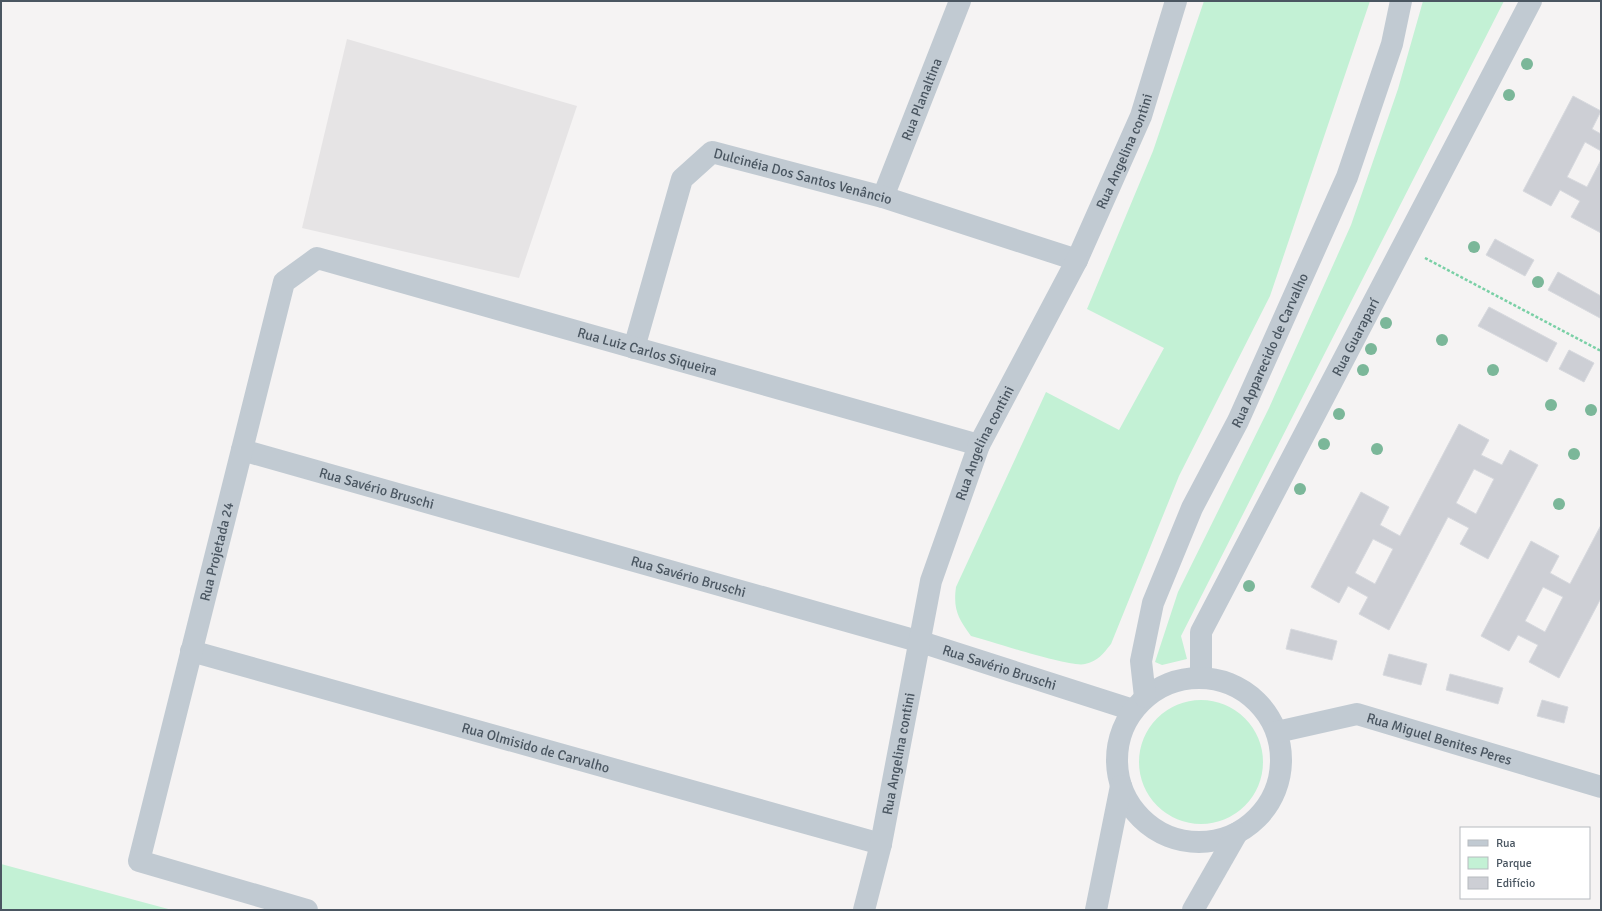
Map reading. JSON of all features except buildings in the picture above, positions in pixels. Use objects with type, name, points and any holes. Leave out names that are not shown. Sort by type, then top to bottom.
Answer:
[{"type":"street","name":"Rua Planaltina","points":[[883,197],[960,1]]},
{"type":"street","name":"Rua Angelina contini","points":[[864,910],[881,844],[932,581],[979,445],[1077,260],[1141,116],[1176,1]]},
{"type":"street","name":"Rua Apparecido de Carvalho","points":[[1139,704],[1141,661],[1153,602],[1192,508],[1238,421],[1346,177],[1392,44],[1401,1]]},
{"type":"street","name":"Rua Guaraparí","points":[[1201,677],[1201,632],[1531,1]]},
{"type":"street","name":"Dulcinéia Dos Santos Venâncio","points":[[634,348],[682,179],[712,152],[883,197],[1077,260]]},
{"type":"street","name":"Rua Luiz Carlos Siqueira","points":[[317,258],[979,445]]},
{"type":"street","name":"Rua Projetada 24","points":[[307,910],[139,861],[284,282],[317,258]]},
{"type":"street","name":"Rua Savério Bruschi","points":[[242,450],[1139,704]]},
{"type":"street","name":"Rua Olmisido de Carvalho","points":[[191,651],[881,844]]},
{"type":"street","points":[[1201,677],[1225,682],[1247,693],[1265,710],[1277,732],[1281,751],[1281,771],[1276,790],[1267,807],[1258,817],[1237,833],[1219,840],[1198,842],[1172,837],[1160,832],[1143,820],[1130,804],[1121,786],[1117,767],[1118,747],[1123,728],[1139,704],[1171,682],[1201,677]]},
{"type":"street","name":"Rua Miguel Benites Peres","points":[[1277,732],[1357,714],[1601,787]]},
{"type":"street","points":[[1096,910],[1121,786]]},
{"type":"street","points":[[1193,910],[1237,833]]},
{"type":"path","points":[[1403,246],[1601,351]]},
{"type":"shaded area","points":[[347,39],[577,106],[519,278],[302,228]]},
{"type":"green space","points":[[1204,1],[1370,1],[1270,296],[1179,476],[1111,644],[1097,659],[1085,664],[1077,664],[1048,658],[971,636],[963,624],[956,607],[956,587],[1046,392],[1119,430],[1164,348],[1087,309],[1153,151]]},
{"type":"green space","points":[[1423,1],[1504,1],[1181,636],[1187,659],[1162,665],[1155,662],[1178,592],[1269,408],[1351,225],[1398,89]]},
{"type":"green space","points":[[1201,700],[1213,701],[1225,705],[1245,718],[1258,738],[1262,750],[1262,774],[1258,786],[1245,806],[1225,819],[1213,823],[1201,824],[1189,823],[1177,819],[1157,806],[1144,786],[1140,774],[1139,762],[1140,750],[1144,738],[1157,718],[1177,705],[1189,701]]},
{"type":"green space","points":[[1,864],[172,910],[1,910]]}]
